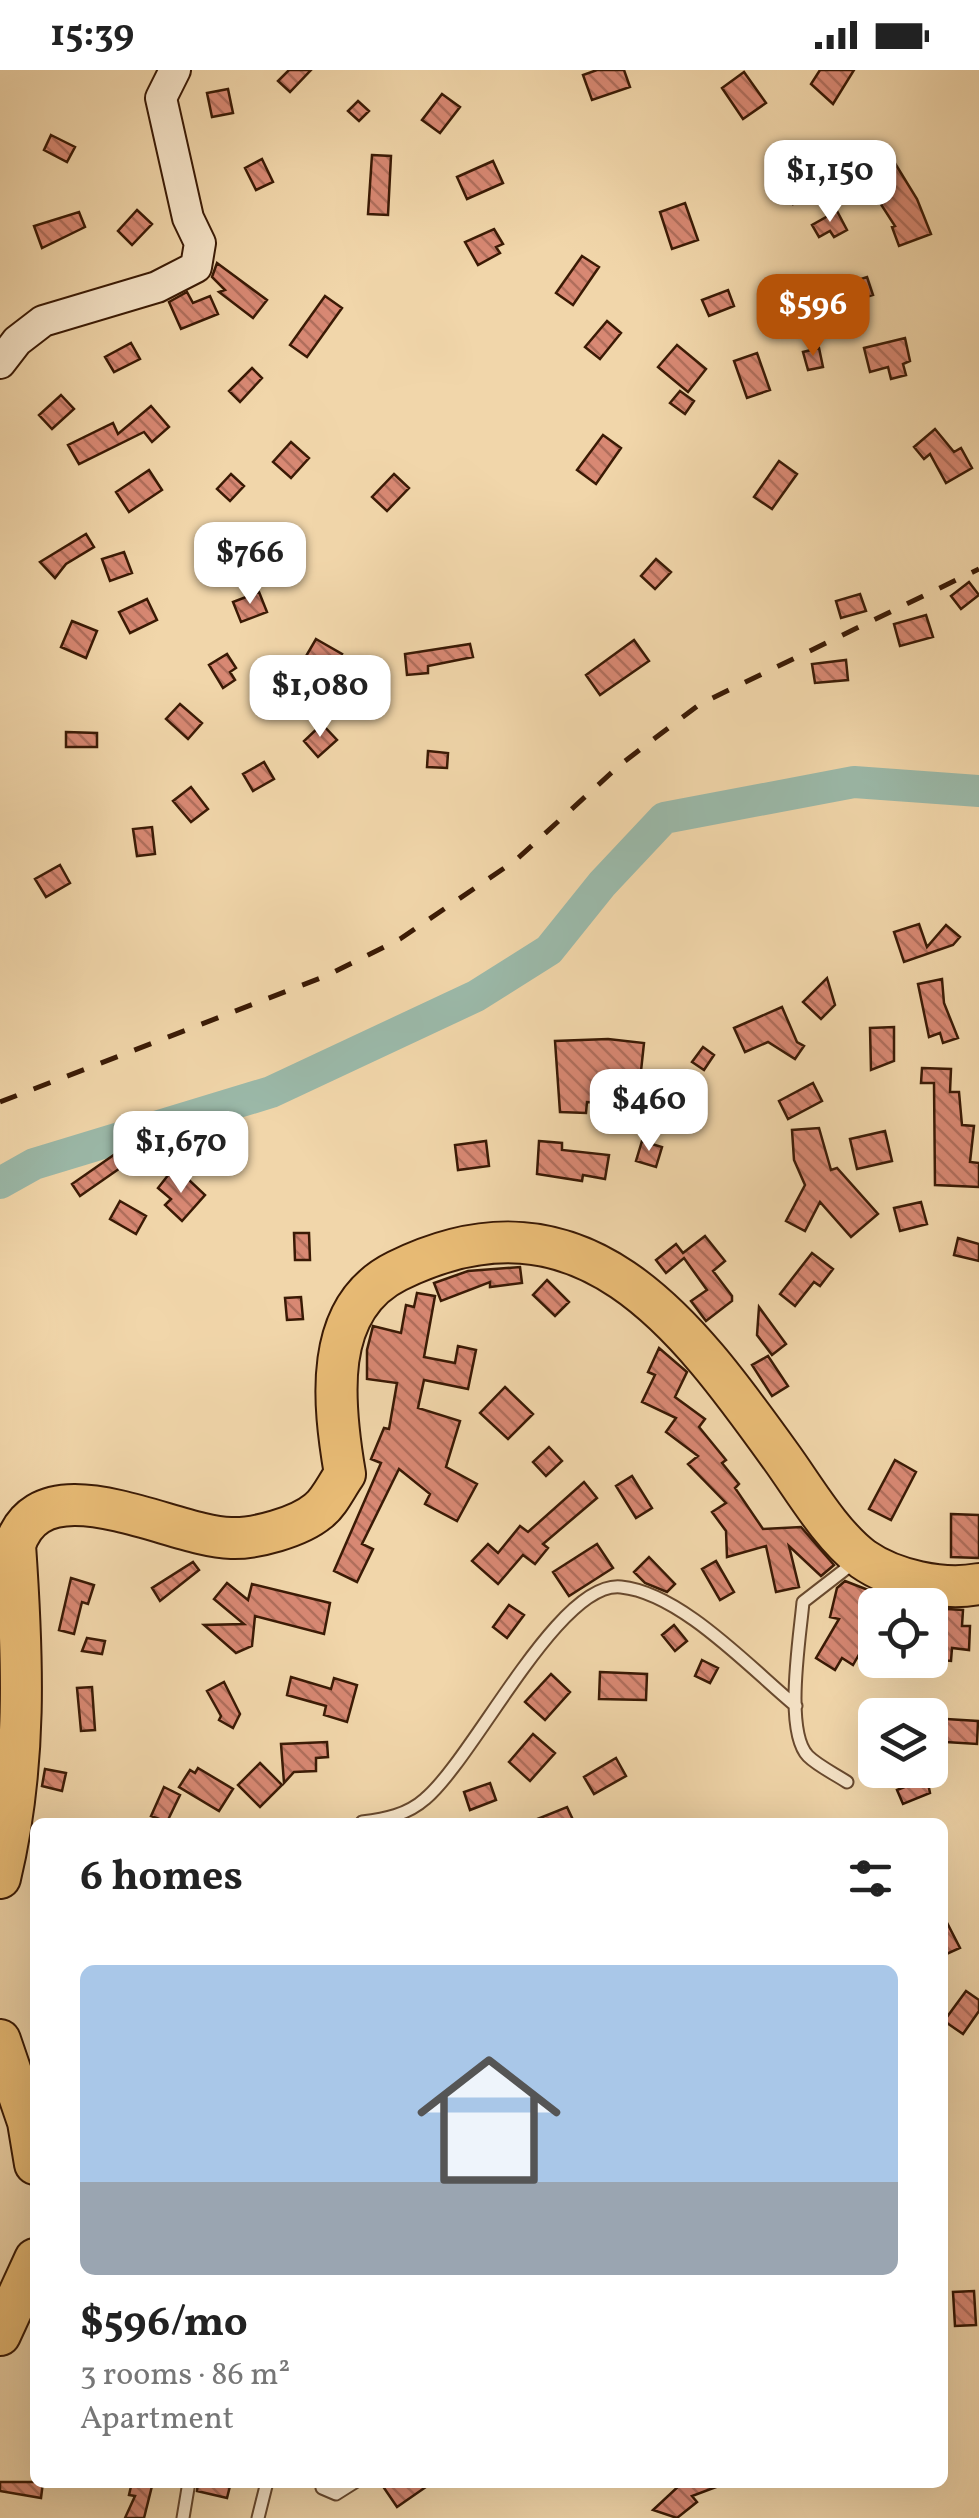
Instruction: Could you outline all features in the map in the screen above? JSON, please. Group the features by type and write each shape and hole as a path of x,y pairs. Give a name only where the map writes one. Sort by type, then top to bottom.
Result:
{"highway":[{"path":"0,1878 16,1797 22,1733 24,1684 15,1545 18,1535 37,1514 69,1503 99,1506 174,1529 232,1538 274,1530 318,1512 345,1474 338,1434 337,1354 358,1298 380,1280 427,1256 501,1243 538,1244 581,1254 646,1295 719,1370 815,1503 861,1558 892,1574 935,1584 979,1584"},
{"path":"0,2040 30,2134"},
{"path":"0,2335 30,2270"}],"street":[{"path":"0,363 17,341 43,320 157,286 196,267 200,244 188,218 161,98 174,70"}],"lane":[{"path":"847,1782 806,1755 797,1732 796,1706 803,1602 861,1558"},
{"path":"388,1818 425,1799 483,1732 553,1626 600,1588 623,1587 682,1610 796,1706"},
{"path":"183,2518 188,2488"},
{"path":"258,2518 266,2488"},
{"path":"322,2488 336,2494 346,2488"}],"building":[{"path":"289,70 311,70 290,92 278,81"},
{"path":"597,70 624,70 630,87 592,100 583,75"},
{"path":"820,70 854,70 833,104 811,84"},
{"path":"744,72 766,103 743,119 722,88"},
{"path":"228,89 233,113 212,117 207,93"},
{"path":"442,94 460,107 440,133 422,120"},
{"path":"358,101 369,111 359,121 348,111"},
{"path":"51,135 75,147 67,162 44,150"},
{"path":"797,142 804,157 794,162 811,195 793,204 768,156"},
{"path":"885,147 917,199 931,234 899,246 892,227 895,226 873,192 886,185 871,156"},
{"path":"372,155 391,156 388,215 368,214"},
{"path":"262,159 273,182 256,190 245,168"},
{"path":"493,161 503,183 467,199 457,177"},
{"path":"685,203 698,240 672,249 660,212"},
{"path":"137,210 152,224 132,245 118,231"},
{"path":"837,211 847,230 834,237 830,231 819,237 812,225"},
{"path":"79,212 85,227 42,248 34,226"},
{"path":"494,229 503,244 496,247 500,253 478,265 465,242"},
{"path":"582,256 599,267 573,305 556,293"},
{"path":"217,263 267,300 253,318 219,292 225,290 212,277"},
{"path":"867,277 873,295 834,307 829,289"},
{"path":"728,290 734,306 709,316 702,300"},
{"path":"187,292 193,303 210,296 218,314 181,329 169,302"},
{"path":"325,296 342,308 307,357 290,345"},
{"path":"607,321 621,333 600,359 585,347"},
{"path":"905,338 910,361 903,364 906,375 891,379 888,367 870,372 864,348"},
{"path":"131,343 140,359 114,372 105,357"},
{"path":"677,345 706,369 688,392 658,367"},
{"path":"819,348 823,367 808,370 803,352"},
{"path":"757,353 770,390 747,398 734,361"},
{"path":"252,368 262,378 240,402 229,391"},
{"path":"680,391 694,401 685,414 670,403"},
{"path":"61,395 74,409 52,429 39,415"},
{"path":"151,406 169,427 152,442 144,432 79,464 68,445 113,423 118,434"},
{"path":"935,429 954,452 961,448 972,468 946,483 930,454 924,459 914,447"},
{"path":"603,435 621,448 596,484 577,470"},
{"path":"291,442 309,458 291,478 273,462"},
{"path":"779,461 797,474 772,509 754,497"},
{"path":"149,470 162,490 129,512 116,492"},
{"path":"231,474 244,486 230,501 217,489"},
{"path":"394,474 409,488 387,511 372,497"},
{"path":"275,530 283,543 261,557 253,545"},
{"path":"86,534 94,547 66,564 55,578 40,562"},
{"path":"222,537 233,554 218,563 208,546"},
{"path":"124,552 132,573 110,581 102,559"},
{"path":"656,559 671,572 655,589 641,576"},
{"path":"969,582 979,595 961,609 951,596"},
{"path":"259,592 267,612 241,622 233,602"},
{"path":"860,594 866,611 841,618 836,601"},
{"path":"147,599 157,620 130,633 119,612"},
{"path":"926,615 933,637 900,646 894,624"},
{"path":"72,621 97,631 86,658 61,647"},
{"path":"316,639 342,654 327,678 302,663"},
{"path":"634,640 649,661 600,695 586,675"},
{"path":"470,644 473,657 428,666 428,673 407,675 405,654"},
{"path":"227,654 236,668 230,672 235,680 223,688 209,665"},
{"path":"846,660 848,680 815,683 812,664"},
{"path":"180,704 202,723 188,739 166,719"},
{"path":"322,724 337,740 318,757 304,741"},
{"path":"66,732 97,733 97,747 66,747"},
{"path":"428,751 448,753 447,768 427,767"},
{"path":"264,762 274,779 253,791 243,774"},
{"path":"191,787 208,809 191,822 173,801"},
{"path":"152,827 155,854 137,856 133,829"},
{"path":"60,865 70,883 46,897 35,879"},
{"path":"919,924 927,947 946,925 960,937 953,945 904,962 894,932"},
{"path":"827,978 835,1005 821,1019 803,1002"},
{"path":"942,979 944,1003 958,1038 943,1043 940,1033 929,1037 918,984"},
{"path":"782,1007 797,1042 804,1046 795,1059 768,1042 745,1052 734,1028"},
{"path":"894,1027 894,1061 871,1070 870,1028"},
{"path":"608,1039 644,1043 641,1071 677,1074 675,1099 636,1096 636,1105 587,1102 586,1113 560,1112 555,1041"},
{"path":"703,1047 714,1055 704,1070 692,1062"},
{"path":"922,1068 951,1069 950,1092 959,1092 962,1125 974,1126 970,1162 979,1163 979,1187 935,1185 934,1083 921,1083"},
{"path":"813,1083 822,1101 788,1119 779,1101"},
{"path":"819,1128 831,1170 837,1168 878,1214 851,1237 820,1202 805,1231 786,1221 805,1185 794,1160 792,1130"},
{"path":"885,1131 892,1161 857,1169 850,1139"},
{"path":"486,1141 489,1166 458,1170 455,1145"},
{"path":"539,1141 562,1143 562,1150 609,1155 605,1179 583,1175 582,1181 537,1174"},
{"path":"642,1141 662,1147 656,1167 636,1161"},
{"path":"118,1152 126,1164 80,1196 72,1184"},
{"path":"169,1174 182,1185 188,1179 205,1195 182,1221 165,1205 171,1199 158,1188"},
{"path":"120,1201 146,1216 136,1234 110,1219"},
{"path":"921,1202 927,1224 900,1231 894,1208"},
{"path":"294,1233 309,1233 310,1260 295,1260"},
{"path":"705,1236 725,1261 713,1271 732,1296 732,1301 706,1321 691,1301 707,1290 684,1258 666,1273 656,1260 676,1244 683,1253"},
{"path":"958,1238 979,1244 979,1261 954,1255"},
{"path":"812,1253 833,1269 820,1286 814,1282 795,1306 780,1294"},
{"path":"520,1267 522,1283 490,1287 490,1282 441,1301 434,1283 468,1271"},
{"path":"547,1280 569,1302 555,1316 533,1295"},
{"path":"417,1293 435,1296 424,1357 455,1363 458,1346 476,1350 468,1389 424,1380 418,1408 460,1421 446,1467 477,1484 457,1521 425,1504 430,1494 399,1469 362,1544 373,1549 357,1582 334,1571 381,1463 371,1459 384,1428 389,1429 397,1383 367,1379 367,1350 373,1326 401,1333 406,1305 414,1307"},
{"path":"301,1297 303,1319 287,1320 285,1298"},
{"path":"759,1307 786,1344 772,1355 757,1335"},
{"path":"659,1348 687,1372 675,1397 705,1419 699,1427 726,1460 722,1463 739,1484 735,1488 763,1529 801,1527 834,1565 821,1576 789,1546 799,1587 776,1592 766,1546 727,1557 726,1531 712,1512 726,1503 688,1464 698,1456 666,1432 676,1418 642,1402 655,1375 648,1372"},
{"path":"768,1356 788,1386 772,1396 752,1365"},
{"path":"505,1387 533,1414 508,1439 480,1413"},
{"path":"549,1447 562,1461 546,1476 533,1462"},
{"path":"895,1460 916,1472 891,1520 869,1509"},
{"path":"632,1476 652,1508 636,1518 616,1486"},
{"path":"584,1482 597,1498 543,1544 548,1548 535,1564 523,1555 498,1584 472,1561 488,1544 498,1553 520,1526 528,1532"},
{"path":"951,1514 979,1515 979,1558 951,1557"},
{"path":"597,1544 613,1568 569,1596 553,1572"},
{"path":"649,1557 675,1584 667,1592 645,1583 634,1572"},
{"path":"716,1561 734,1592 720,1600 702,1569"},
{"path":"193,1562 199,1570 160,1601 152,1588"},
{"path":"71,1578 94,1585 88,1604 82,1602 74,1634 59,1630"},
{"path":"845,1581 863,1588 858,1588 858,1656 853,1665 842,1658 835,1670 816,1658 839,1619 830,1617 837,1588"},
{"path":"227,1583 248,1600 252,1584 330,1603 324,1634 255,1616 252,1646 236,1653 204,1625 244,1624 214,1599"},
{"path":"509,1605 524,1615 507,1638 493,1627"},
{"path":"948,1609 963,1610 962,1626 970,1626 969,1650 952,1648 951,1661"},
{"path":"674,1625 687,1641 675,1651 662,1635"},
{"path":"87,1638 105,1641 102,1654 82,1651"},
{"path":"702,1660 718,1668 710,1683 695,1676"},
{"path":"600,1672 647,1674 646,1700 599,1699"},
{"path":"551,1674 570,1692 545,1720 525,1702"},
{"path":"291,1677 331,1689 334,1678 357,1685 347,1722 324,1715 326,1706 287,1695"},
{"path":"224,1682 240,1714 233,1728 219,1720 221,1716 207,1691"},
{"path":"92,1687 95,1730 81,1731 77,1688"},
{"path":"948,1719 978,1721 977,1744 948,1742"},
{"path":"533,1734 555,1753 530,1781 509,1762"},
{"path":"327,1742 328,1757 316,1758 316,1771 294,1772 284,1783 281,1744"},
{"path":"616,1758 626,1776 594,1794 584,1777"},
{"path":"260,1763 282,1785 260,1807 238,1785"},
{"path":"198,1768 233,1789 219,1811 179,1787 190,1770 195,1773"},
{"path":"45,1769 66,1773 62,1791 42,1786"},
{"path":"490,1783 496,1800 470,1810 464,1792"},
{"path":"164,1787 180,1795 169,1818 151,1816"},
{"path":"929,1788 930,1793 903,1804 897,1790"},
{"path":"567,1807 572,1818 540,1818"},
{"path":"948,1925 960,1948 948,1953"},
{"path":"966,1991 979,2000 979,2011 963,2034 948,2024 948,2016"},
{"path":"974,2291 976,2325 955,2326 953,2292"},
{"path":"0,2482 30,2482 30,2488 42,2488 41,2498 0,2491"},
{"path":"131,2488 152,2488 144,2518 125,2518 135,2496 129,2495"},
{"path":"197,2488 230,2488 227,2498"},
{"path":"384,2488 424,2488 397,2507"},
{"path":"677,2488 713,2488 692,2496 697,2502 677,2518 653,2510"}],"waterway":[{"path":"0,1183 34,1164 271,1092 476,996 549,950 602,884 664,818 854,782 979,791"}],"railway":[{"path":"0,1102 326,976 400,939 516,860 621,764 700,704 979,569"}]}
